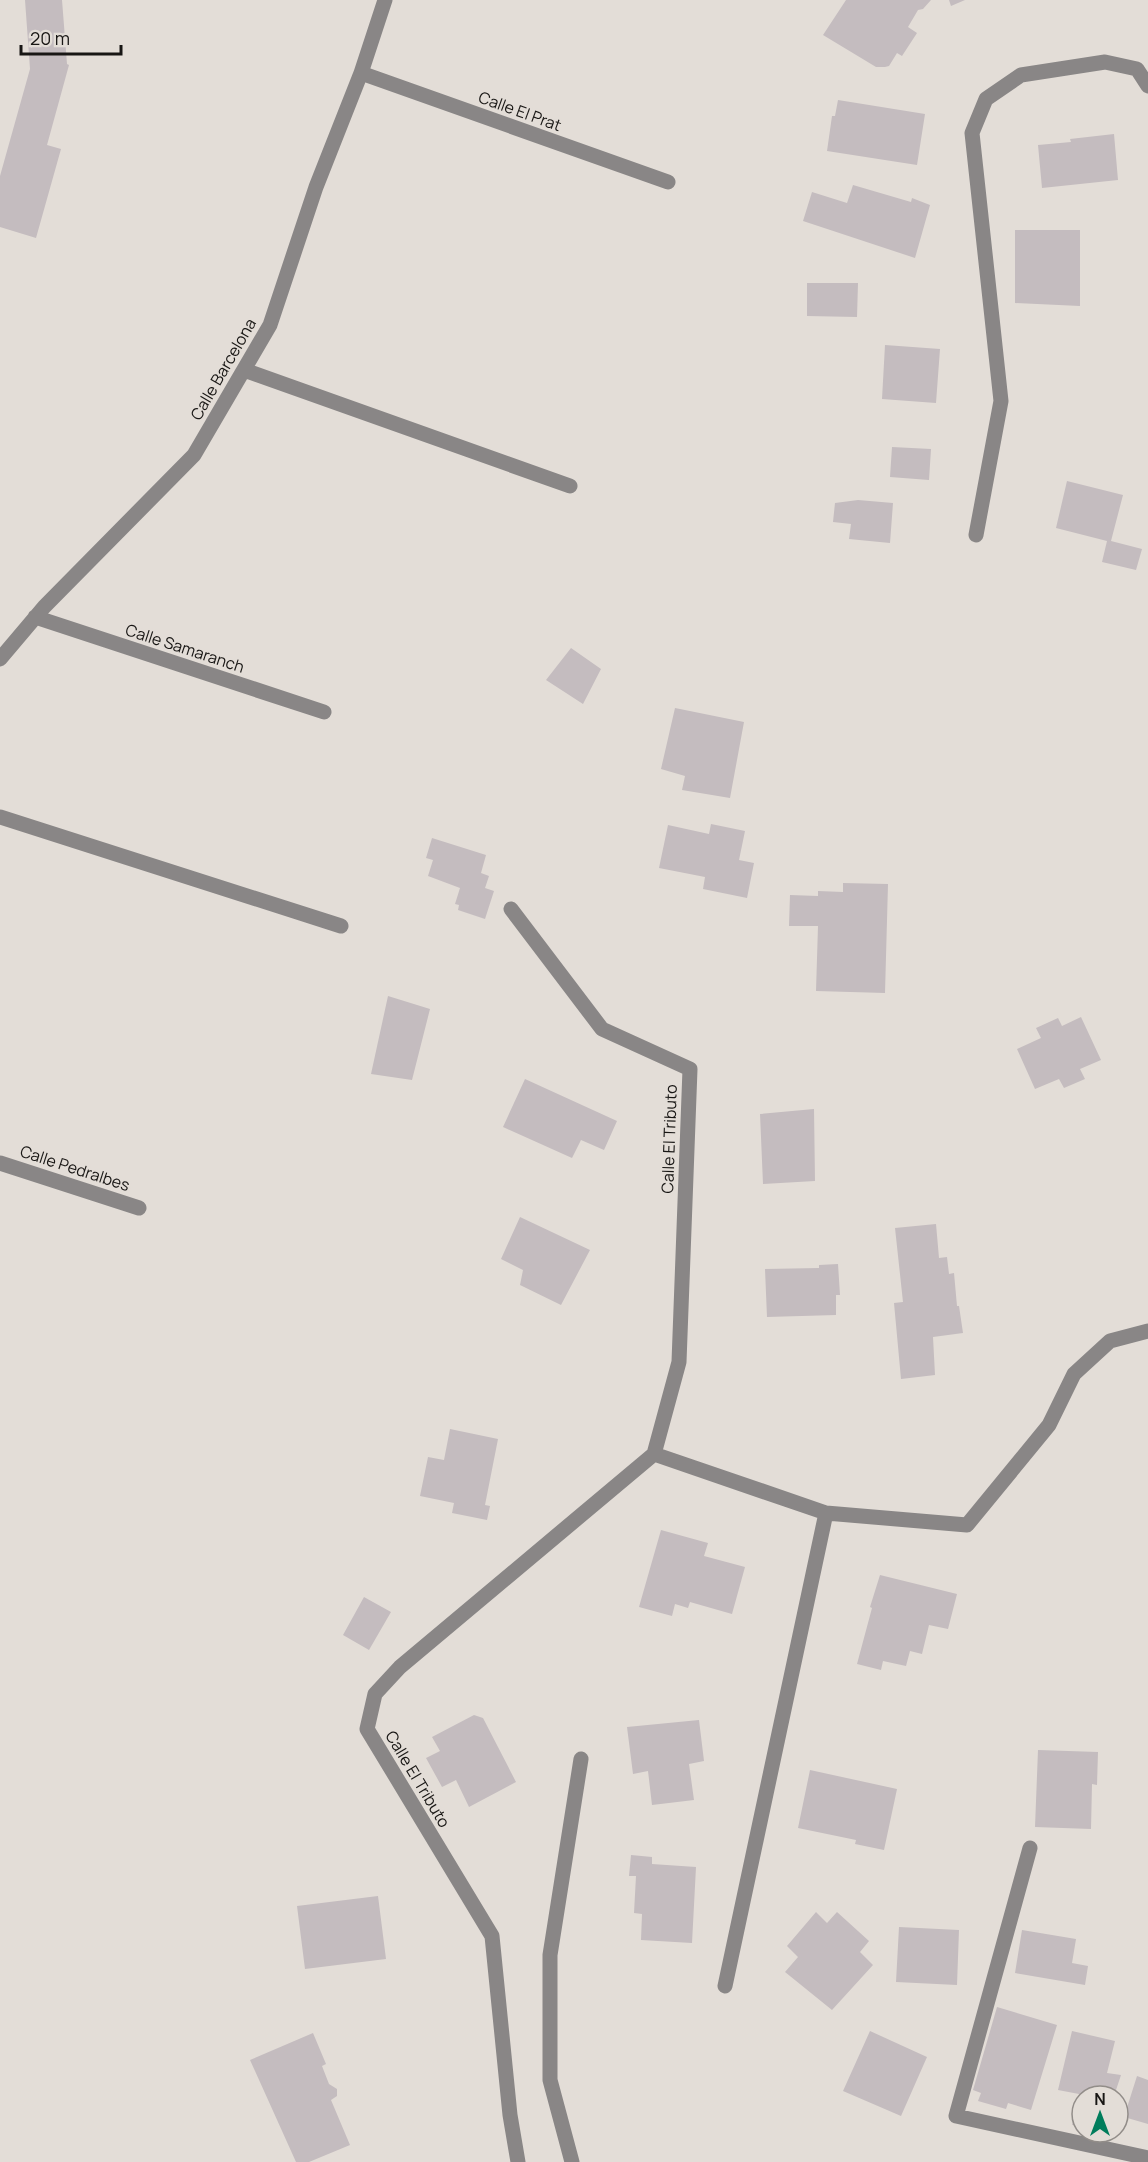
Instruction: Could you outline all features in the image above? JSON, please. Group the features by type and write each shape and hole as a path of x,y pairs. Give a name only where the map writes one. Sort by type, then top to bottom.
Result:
{"street":[{"name":"Calle Barcelona","path":"0,659 35,617 194,455 244,370 270,325 316,187 361,73 385,0"},
{"path":"976,535 1001,401 972,133 986,99 1021,75 1105,62 1137,69 1148,86"},
{"name":"Calle El Prat","path":"361,73 668,182"},
{"path":"244,370 570,486"},
{"name":"Calle Samaranch","path":"35,617 324,712"},
{"path":"0,817 340,926"},
{"name":"Calle El Tributo","path":"511,909 602,1029 690,1069 679,1362 654,1454 400,1667 375,1694 367,1729 492,1936 510,2115 518,2162"},
{"name":"Calle Pedralbes","path":"0,1163 139,1208"},
{"path":"654,1454 826,1513 967,1525 1049,1425 1074,1374 1110,1341 1148,1331"},
{"path":"726,1986 826,1513"},
{"path":"572,2162 550,2080 550,1955 581,1759"},
{"path":"1030,1848 956,2116 1148,2158"}],"building":[{"path":"25,0 62,0 67,64 69,65 47,145 61,149 36,238 0,227 0,176 30,69"},
{"path":"846,0 931,0 923,9 918,10 908,27 917,33 902,56 897,53 889,66 876,67 823,35"},
{"path":"949,0 965,0 951,6"},
{"path":"838,100 925,114 917,165 827,151 832,116 835,116"},
{"path":"1114,134 1118,180 1042,188 1038,145"},
{"path":"853,185 911,202 912,198 930,205 915,258 803,221 812,192 847,203"},
{"path":"1015,230 1080,230 1080,306 1015,303"},
{"path":"807,283 858,283 857,317 807,316"},
{"path":"885,345 940,349 936,403 882,399"},
{"path":"892,447 931,449 929,480 890,477"},
{"path":"1067,481 1123,495 1111,541 1142,549 1136,570 1102,562 1107,541 1056,528"},
{"path":"858,500 893,503 890,543 849,539 851,524 833,522 835,503"},
{"path":"571,648 601,669 583,704 546,680"},
{"path":"675,708 744,722 730,798 682,790 685,776 661,769"},
{"path":"711,824 745,831 739,860 754,863 747,898 703,889 705,877 659,868 668,825 709,834"},
{"path":"432,838 486,855 481,873 489,876 485,888 494,891 485,919 458,910 459,905 455,904 460,888 428,876 433,860 426,858"},
{"path":"843,883 888,884 885,993 816,991 818,926 789,926 790,895 818,896 818,891 843,892"},
{"path":"388,996 430,1009 412,1080 371,1074"},
{"path":"1081,1017 1101,1060 1080,1069 1085,1079 1064,1088 1059,1079 1035,1089 1017,1049 1041,1038 1036,1028 1058,1018 1062,1026"},
{"path":"525,1079 617,1121 604,1150 581,1140 572,1158 503,1127"},
{"path":"814,1109 815,1181 763,1184 760,1114"},
{"path":"520,1217 590,1250 561,1305 520,1285 523,1270 501,1259"},
{"path":"936,1224 939,1258 947,1257 949,1274 954,1273 957,1306 959,1306 963,1333 933,1337 935,1375 901,1379 894,1303 903,1302 895,1228"},
{"path":"838,1264 840,1295 836,1295 836,1315 767,1317 765,1269 819,1268 819,1265"},
{"path":"450,1429 498,1439 485,1505 490,1506 487,1520 452,1513 454,1503 420,1496 428,1457 444,1460"},
{"path":"661,1530 708,1543 704,1556 745,1567 732,1614 690,1602 688,1608 675,1604 672,1616 639,1607"},
{"path":"880,1575 957,1594 948,1629 929,1625 922,1654 910,1651 906,1666 883,1661 881,1670 857,1664"},
{"path":"364,1597 391,1612 369,1650 343,1635"},
{"path":"474,1715 483,1718 516,1782 469,1807 456,1780 442,1787 426,1758 440,1751 432,1737"},
{"path":"699,1720 704,1761 689,1764 694,1800 652,1805 648,1771 633,1774 627,1727"},
{"path":"1038,1750 1098,1752 1097,1785 1092,1784 1091,1829 1035,1827"},
{"path":"810,1770 897,1789 884,1850 855,1844 856,1840 798,1828"},
{"path":"631,1855 652,1857 652,1864 696,1867 692,1943 641,1940 642,1914 634,1913 636,1876 629,1876"},
{"path":"378,1896 386,1959 305,1969 297,1906"},
{"path":"816,1912 827,1923 837,1912 869,1941 860,1952 873,1965 832,2010 785,1972 798,1957 787,1946"},
{"path":"899,1927 959,1930 957,1985 896,1982"},
{"path":"1022,1930 1076,1939 1072,1963 1088,1966 1085,1985 1015,1973"},
{"path":"997,2007 1057,2025 1031,2110 1008,2103 1006,2109 978,2101 981,2093 973,2090"},
{"path":"870,2031 927,2057 901,2116 843,2091"},
{"path":"1072,2031 1115,2041 1107,2073 1121,2075 1118,2084 1070,2084 1070,2092 1058,2090"},
{"path":"313,2033 326,2064 322,2066 329,2084 337,2089 337,2096 331,2100 350,2145 309,2162 296,2162 250,2060"},
{"path":"1137,2076 1148,2080 1148,2124 1130,2119 1130,2098"}]}
